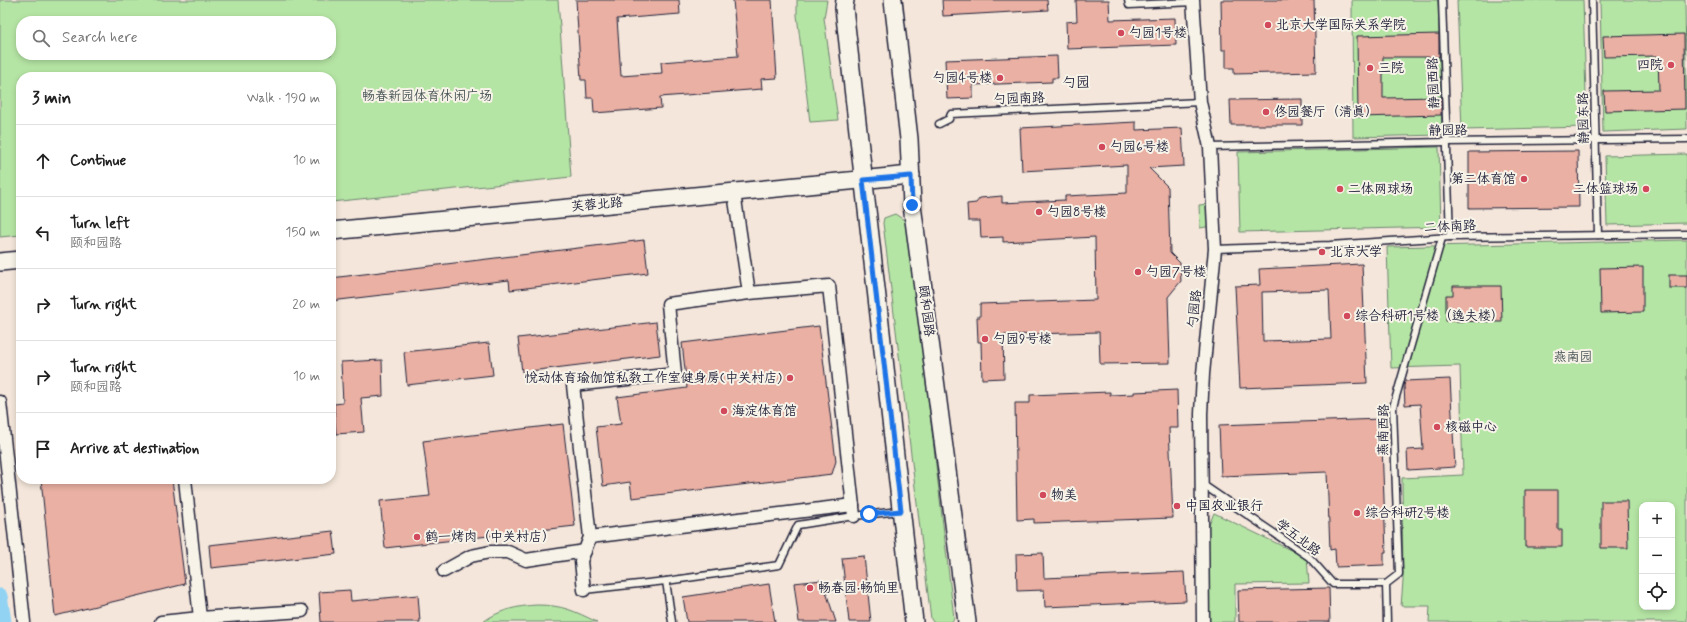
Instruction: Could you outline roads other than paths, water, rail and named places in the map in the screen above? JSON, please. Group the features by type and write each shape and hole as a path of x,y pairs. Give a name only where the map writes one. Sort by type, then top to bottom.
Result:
{"street":[{"path":"845,0 844,8 863,180 914,622"},
{"name":"颐和园路","path":"894,0 909,139 912,205 967,622"},
{"name":"勺园路","path":"1193,1 1200,102 1210,147 1215,249 1203,374 1201,414 1203,622"},
{"name":"芙蓉北路","path":"336,231 911,176"},
{"path":"734,193 749,294"},
{"path":"0,262 16,260"},
{"path":"584,590 581,561 590,537 573,385 675,374 668,304 829,286 853,510 590,537"},
{"path":"0,402 24,622"},
{"path":"186,484 200,618"},
{"path":"444,571 471,556 490,552 508,552 526,560 585,551"},
{"path":"161,622 302,611"}],"lane":[{"path":"1128,0 1129,5 1193,1"},
{"name":"静园西路","path":"1442,0 1450,237"},
{"name":"静园东路","path":"1592,0 1598,235"},
{"name":"勺园南路","path":"939,124 949,119 951,114 1200,102"},
{"name":"静园路","path":"1210,147 1687,139"},
{"name":"二体南路","path":"1215,249 1450,237 1687,234"},
{"name":"燕南西路","path":"1386,584 1399,574 1393,407 1442,238"},
{"name":"学五北路","path":"1202,484 1309,557 1333,584 1386,584"},
{"path":"584,590 666,581 779,565 798,525 853,510 901,511"},
{"path":"666,581 672,622"},
{"path":"1386,584 1387,622"}],"waterway":[{"path":"0,596 4,622"}],"place":[{"name":"北京大学国际关系学院","path":"1268,25"},
{"name":"勺园1号楼","path":"1121,33"},
{"name":"四院","path":"1671,65"},
{"name":"三院","path":"1370,68"},
{"name":"勺园4号楼","path":"1000,78"},
{"name":"佟园餐厅（清真）","path":"1266,112"},
{"name":"勺园6号楼","path":"1102,147"},
{"name":"第二体育馆","path":"1524,179"},
{"name":"二体网球场","path":"1340,189"},
{"name":"二体篮球场","path":"1646,189"},
{"name":"勺园8号楼","path":"1039,212"},
{"name":"北京大学","path":"1322,252"},
{"name":"勺园7号楼","path":"1138,272"},
{"name":"综合科研1号楼（逸夫楼）","path":"1347,316"},
{"name":"勺园9号楼","path":"985,339"},
{"name":"悦动体育瑜伽馆私教工作室健身房(中关村店)","path":"790,378"},
{"name":"海淀体育馆","path":"724,411"},
{"name":"核磁中心","path":"1437,427"},
{"name":"物美","path":"1043,495"},
{"name":"中国农业银行","path":"1177,506"},
{"name":"综合科研2号楼","path":"1357,513"},
{"name":"鹤一烤肉（中关村店）","path":"417,537"},
{"name":"畅春园·畅饷里","path":"810,588"}],"district":[{"name":"勺园","path":"1076,83"}],"park label":[{"name":"畅春新园体育休闲广场","path":"427,96"},
{"name":"燕南园","path":"1573,357"}]}
